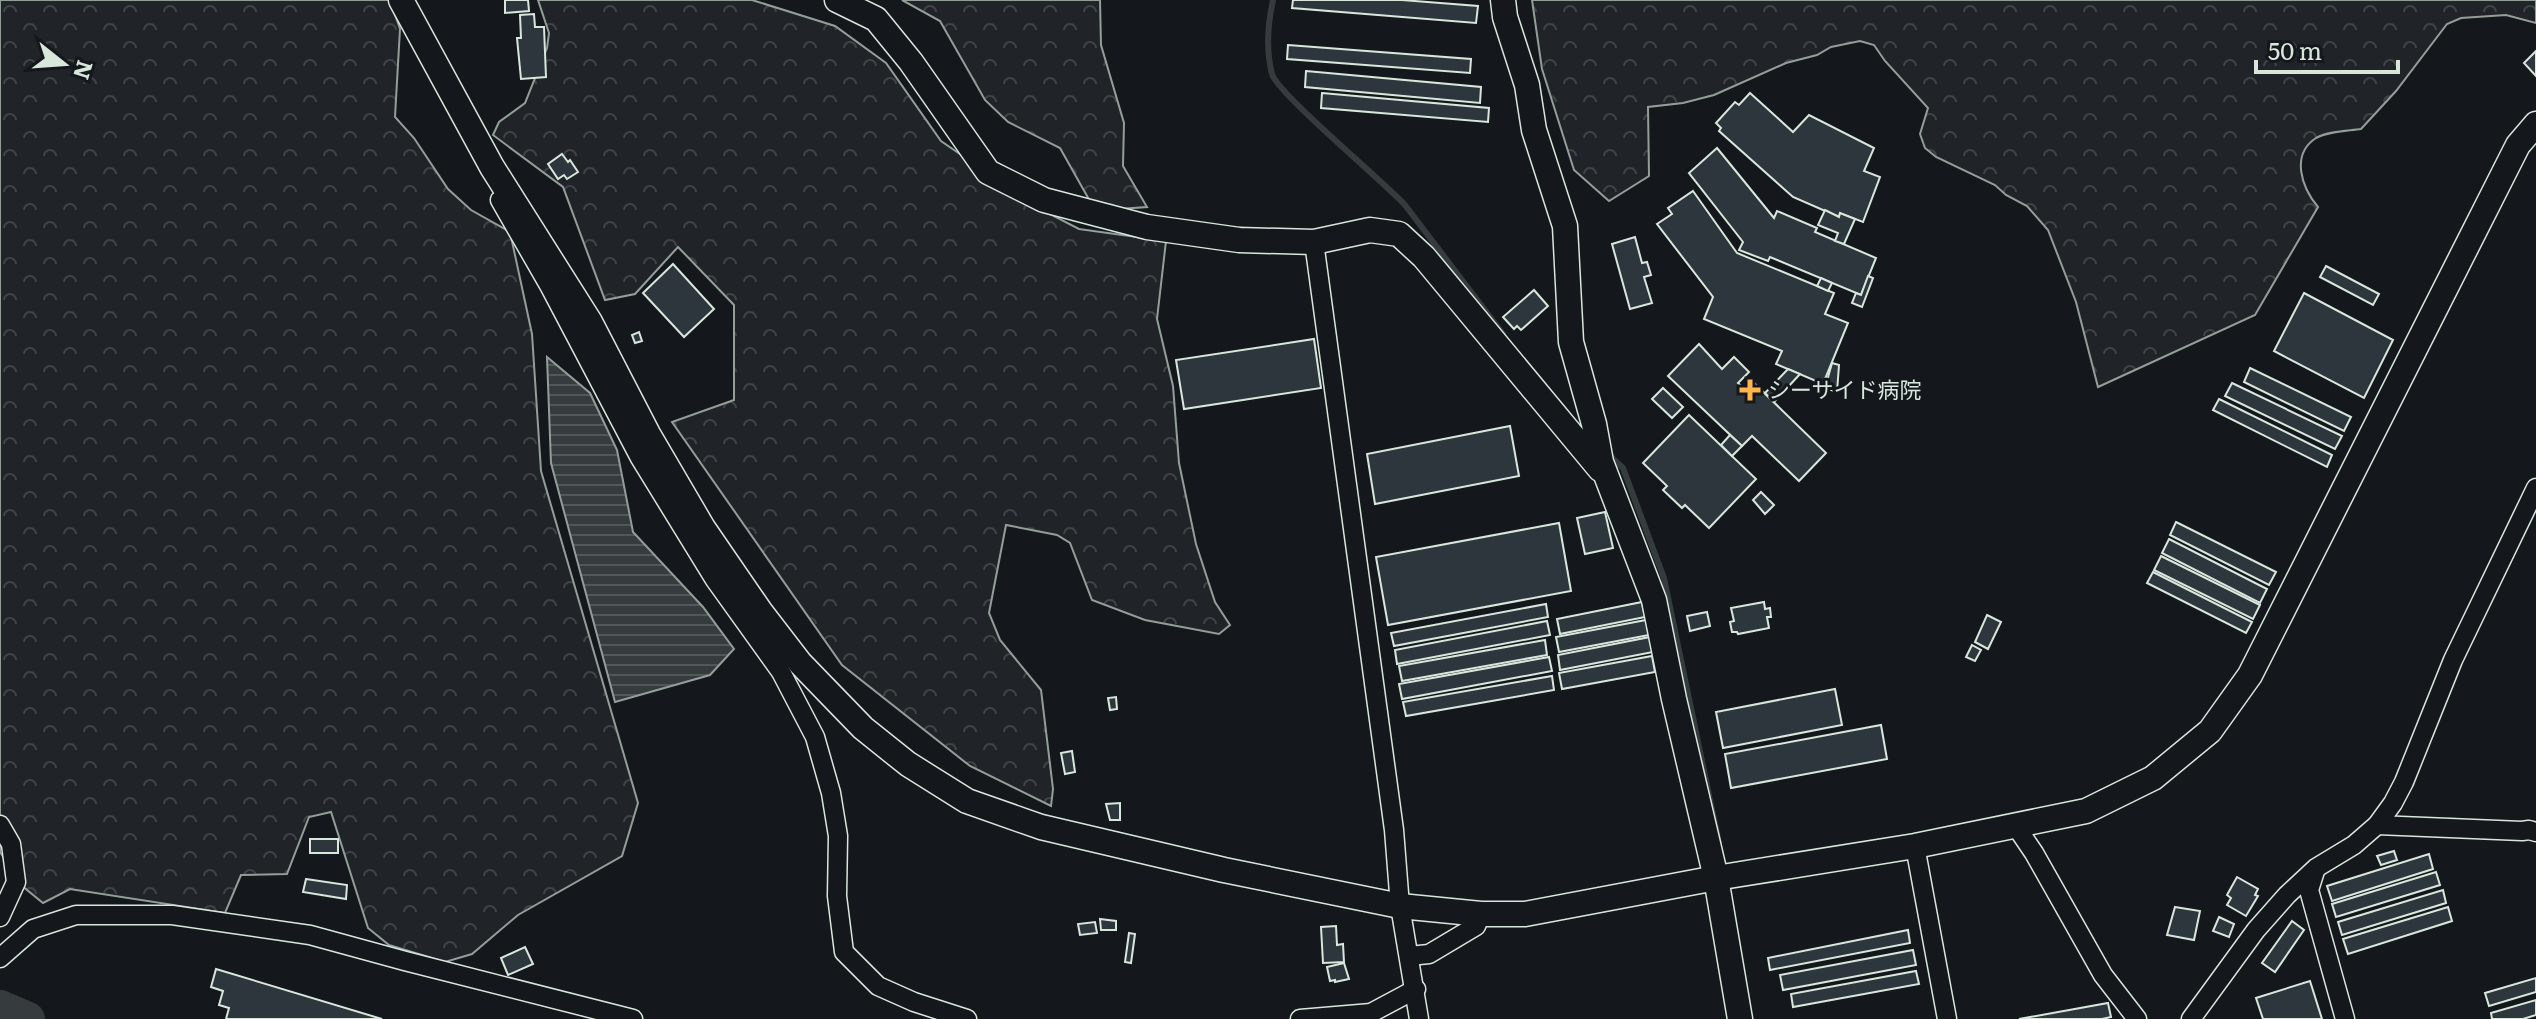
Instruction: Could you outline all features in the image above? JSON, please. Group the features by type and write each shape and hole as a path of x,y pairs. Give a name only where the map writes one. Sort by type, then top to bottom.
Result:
{"street":[{"path":"401,0 492,167 590,322 648,434 703,528 800,663 863,728 908,764 967,801 1041,827 1224,870 1400,906 1481,914 1525,914 1716,878 1915,846 2086,811 2153,778 2210,731 2250,675 2518,145 2536,124"},
{"path":"837,0 876,19 911,62 988,172 1044,200 1147,227 1239,240 1314,242 1370,230 1399,234 1424,257 1604,469"},
{"path":"1503,0 1505,17 1527,85 1534,130 1565,226 1571,342 1604,469 1654,600 1716,878 1740,1019"},
{"path":"492,167 495,193 550,287 640,458 715,580 781,672 815,737 831,793 838,836 837,896 844,952 878,986 914,1002 967,1019"},
{"path":"1314,242 1394,830 1400,906 1419,1019"},
{"path":"2191,1019 2256,930 2287,895 2316,868 2354,845 2377,825 2393,803 2453,660 2536,488"},
{"path":"0,825 11,844 16,882 0,917"},
{"path":"2015,825 2103,975 2137,1019"},
{"path":"2377,825 2536,832"},
{"path":"1915,846 1947,1019"},
{"path":"2316,868 2309,890 2345,1019"},
{"path":"1409,956 1429,954 1476,926 1481,914"},
{"path":"1,956 33,929 76,915 172,915 310,935 633,1019"},
{"path":"1300,1019 1371,1013 1416,989"}],"green space":[{"path":"0,0 390,0 400,29 395,117 414,138 448,189 471,210 510,232 532,334 541,471 638,803 622,856 518,915 472,954 445,962 389,945 368,928 331,812 309,817 287,874 241,875 225,913 70,889 43,903 21,885 0,852"},
{"path":"538,0 752,0 835,26 886,63 941,141 1040,209 1079,229 1166,241 1157,319 1173,386 1179,463 1196,544 1215,602 1230,625 1219,634 1145,620 1092,600 1070,543 1057,535 1006,525 989,613 1000,640 1041,690 1053,789 1051,806 970,766 842,665 672,422 734,400 734,305 678,247 635,294 605,300 563,187 493,135 499,122 525,103 547,48 549,33"},
{"path":"902,0 1100,0 1101,45 1124,123 1123,166 1147,207 1104,210 1091,203 1060,148 1008,122 985,100 940,21"},
{"path":"1532,0 2536,0 2536,23 2506,15 2461,18 2447,24 2396,91 2361,129 2327,134 2308,145 2303,153 2301,172 2307,191 2318,207 2255,315 2098,387 2076,302 2048,230 2027,206 1995,185 1936,157 1925,148 1920,134 1928,108 1874,45 1860,41 1831,47 1714,95 1648,107 1649,176 1609,201 1574,170 1542,69"}],"shaded area":[{"path":"547,357 590,393 617,450 633,532 703,607 734,649 710,675 615,702 551,463"}],"building":[{"path":"505,0 528,0 529,11 505,13"},
{"path":"1293,0 1402,0 1478,6 1476,23 1292,8"},
{"path":"534,14 535,27 544,27 546,77 521,79 517,38 521,38 520,15"},
{"path":"1288,45 1471,59 1470,73 1287,59"},
{"path":"2536,51 2536,76 2524,63"},
{"path":"1306,71 1481,87 1480,103 1305,87"},
{"path":"1322,93 1489,108 1488,122 1321,108"},
{"path":"1750,93 1793,132 1809,115 1874,148 1864,171 1880,177 1863,222 1840,213 1839,217 1793,197 1719,131 1721,128 1716,123 1735,102 1739,105"},
{"path":"1717,148 1774,218 1777,211 1817,228 1815,232 1876,258 1861,295 1770,257 1768,261 1739,250 1743,242 1689,173"},
{"path":"562,154 578,172 567,179 564,175 558,179 548,164"},
{"path":"1693,191 1737,253 1834,293 1825,314 1848,323 1823,384 1776,364 1782,351 1704,319 1713,297 1657,224 1672,214 1668,208"},
{"path":"1825,210 1839,217 1840,213 1855,219 1844,244 1835,241 1838,233 1818,225"},
{"path":"1635,237 1642,263 1647,262 1651,275 1644,277 1652,303 1630,309 1612,244"},
{"path":"673,264 714,309 684,337 643,293"},
{"path":"2326,266 2379,294 2373,305 2320,277"},
{"path":"1868,276 1873,278 1862,307 1852,303 1856,293 1861,295"},
{"path":"1821,278 1832,283 1828,291 1817,286"},
{"path":"1534,290 1548,306 1521,330 1517,326 1514,329 1503,317"},
{"path":"2304,293 2393,340 2364,398 2274,351"},
{"path":"639,332 642,341 635,343 632,335"},
{"path":"1314,339 1321,388 1184,409 1176,360"},
{"path":"1699,344 1722,369 1734,357 1749,372 1738,383 1744,389 1752,381 1826,453 1799,481 1752,436 1742,446 1668,376"},
{"path":"1832,363 1839,365 1837,392 1825,388"},
{"path":"2250,368 2351,417 2344,431 2244,382"},
{"path":"1788,369 1800,374 1774,402 1765,393"},
{"path":"2232,383 2342,436 2335,449 2225,396"},
{"path":"1663,388 1683,407 1672,418 1652,399"},
{"path":"2219,399 2332,455 2327,467 2213,410"},
{"path":"1689,415 1756,479 1709,528 1685,505 1682,508 1663,490 1667,486 1643,463"},
{"path":"1510,426 1519,476 1375,504 1367,454"},
{"path":"1730,435 1742,446 1732,456 1721,445"},
{"path":"1761,492 1774,505 1765,514 1753,500"},
{"path":"1605,512 1613,548 1585,554 1577,518"},
{"path":"2176,522 2276,572 2269,585 2170,535"},
{"path":"1559,523 1571,591 1388,625 1376,557"},
{"path":"2169,539 2267,589 2260,603 2162,553"},
{"path":"2161,556 2260,605 2253,619 2154,570"},
{"path":"2153,572 2252,622 2246,633 2147,583"},
{"path":"1642,602 1645,617 1560,634 1557,619"},
{"path":"1764,602 1765,609 1770,608 1771,617 1767,617 1769,628 1738,634 1732,632 1730,622 1734,621 1731,608"},
{"path":"1546,604 1548,617 1394,646 1391,633"},
{"path":"1707,612 1710,626 1690,631 1687,616"},
{"path":"1987,615 2001,622 1988,649 1975,642"},
{"path":"1646,620 1649,635 1559,652 1556,637"},
{"path":"1547,621 1550,635 1397,664 1395,650"},
{"path":"1650,637 1653,652 1560,670 1558,655"},
{"path":"1545,640 1547,655 1402,681 1399,666"},
{"path":"1972,645 1981,650 1975,661 1966,657"},
{"path":"1652,656 1655,672 1562,689 1559,673"},
{"path":"1549,657 1552,671 1402,699 1399,684"},
{"path":"1552,676 1554,690 1406,716 1403,702"},
{"path":"1835,689 1842,725 1723,748 1716,712"},
{"path":"1116,697 1117,709 1110,710 1108,698"},
{"path":"1881,725 1887,759 1731,788 1725,754"},
{"path":"1072,751 1075,772 1065,774 1061,753"},
{"path":"1120,803 1120,820 1110,820 1106,804"},
{"path":"310,839 338,839 338,853 310,853"},
{"path":"2394,851 2397,860 2381,865 2377,856"},
{"path":"2429,854 2433,869 2332,901 2327,886"},
{"path":"2436,872 2440,885 2336,917 2332,904"},
{"path":"2237,877 2258,889 2255,895 2258,896 2246,916 2227,905 2231,898 2227,895"},
{"path":"306,879 347,885 346,899 303,892"},
{"path":"2443,890 2446,903 2342,935 2338,922"},
{"path":"2175,907 2200,911 2194,940 2167,935"},
{"path":"2448,907 2452,921 2348,954 2343,939"},
{"path":"2219,917 2234,924 2229,937 2213,931"},
{"path":"1100,919 1116,921 1116,930 1101,930"},
{"path":"2292,921 2304,930 2275,972 2262,963"},
{"path":"1095,922 1097,933 1080,935 1078,924"},
{"path":"1336,926 1337,945 1343,944 1344,962 1323,963 1321,927"},
{"path":"1908,930 1910,943 1770,970 1768,958"},
{"path":"1129,933 1135,934 1131,963 1125,962"},
{"path":"525,947 533,964 508,975 501,958"},
{"path":"1913,950 1916,965 1783,990 1780,975"},
{"path":"1344,963 1349,979 1330,981 1327,967"},
{"path":"216,969 382,1019 226,1019 229,1008 219,1005 223,991 211,987"},
{"path":"1916,971 1919,984 1793,1007 1791,994"},
{"path":"2536,978 2536,992 2489,1006 2485,993"},
{"path":"2310,981 2322,1019 2263,1019 2256,998"},
{"path":"2536,1000 2536,1015 2523,1019 2492,1019 2491,1013"},
{"path":"2108,1003 2111,1017 2102,1019 2019,1019"}],"waterway":[{"path":"1273,0 1269,56 1272,74 1278,84 1405,205 1503,334"},
{"path":"1608,454 1623,468 1664,578 1719,843"},
{"path":"0,1007 28,1019"}],"place":[{"name":"シーサイド病院","path":"1750,390"}]}
